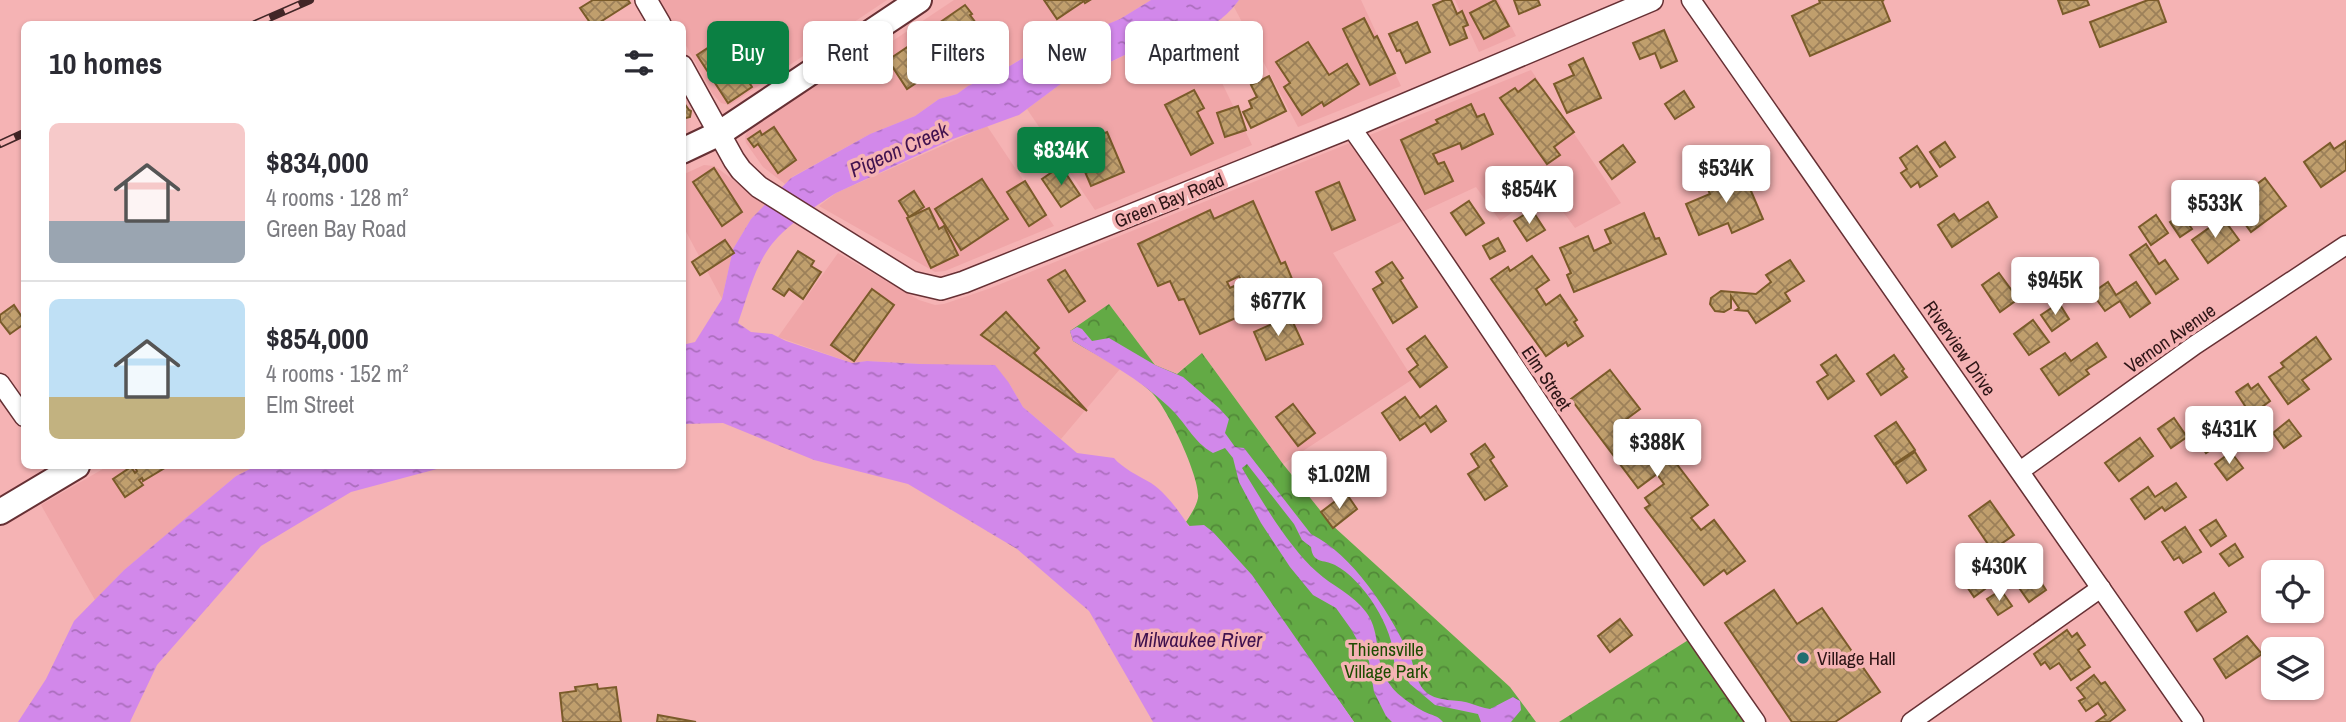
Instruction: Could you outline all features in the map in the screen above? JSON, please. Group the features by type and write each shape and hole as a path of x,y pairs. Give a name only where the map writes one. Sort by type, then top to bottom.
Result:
{"main road":[{"path":"686,149 720,133 919,0"},
{"path":"0,512 65,469"}],"street":[{"path":"646,0 658,21"},
{"name":"Green Bay Road","path":"686,73 741,170 772,195 911,282 941,289 1352,127 1652,0"},
{"name":"Riverview Drive","path":"1691,0 2194,722"},
{"name":"Elm Street","path":"1352,127 1692,632 1756,722"},
{"name":"Vernon Avenue","path":"2020,471 2195,345 2344,251"},
{"path":"0,383 21,413"},
{"path":"1911,722 2101,588"}],"shaded area":[{"path":"660,0 887,0 856,21 803,21 803,56 789,66 789,21 707,21 707,84 686,45 686,21 671,21"},
{"path":"954,0 1151,0 1111,23 1023,21 1023,58 1009,66 1009,21 922,21"},
{"path":"1239,0 1361,0 1401,86 1298,127 1263,61 1263,21 1241,21 1234,7"},
{"path":"1455,0 1498,0 1516,36 1479,52"},
{"path":"907,31 907,84 972,84 957,94 939,99 915,116 870,134 792,177 785,184 763,167 746,143 745,137 749,128 815,84 893,84 893,41"},
{"path":"1125,55 1125,84 1223,84 1252,145 1095,210 1027,109 1061,84 1111,84 1111,62"},
{"path":"1531,70 1621,203 1575,228 1546,189 1500,221 1476,187 1333,253 1413,379 1283,464 1202,353 1176,374 1155,365 1109,304 1070,332 1074,341 1120,369 1061,439 1023,407 1009,383 920,364 867,361 852,363 778,337 838,253 919,300 935,305 944,304 988,289"},
{"path":"707,84 761,84 730,105 721,103"},
{"path":"987,126 1054,226 945,271 935,272 819,206 836,193"},
{"path":"704,165 714,166 766,205 751,219 733,249 722,299 686,232 686,173"},
{"path":"103,469 250,469 236,476 124,570 95,600 41,505"}],"green space":[{"name":"Thiensville Village Park","path":"1109,304 1155,365 1177,374 1202,353 1283,464 1332,525 1510,687 1536,722 1354,722 1312,663 1186,522 1198,498 1194,475 1181,442 1157,399 1132,377 1073,341 1070,331"},
{"path":"1693,637 1751,722 1559,722"}],"water":[{"name":"Milwaukee River","path":"1151,0 1239,0 1218,21 1125,21 1125,55 1111,62 1111,23"},
{"name":"Milwaukee River","path":"1023,58 1023,84 1061,84 1019,115 953,139 836,193 809,211 769,248 755,274 738,323 751,332 772,334 852,363 867,361 995,365 1023,407 1077,453 1114,458 1162,492 1189,526 1204,525 1213,532 1252,575 1354,722 1153,722 1089,611 1017,549 908,484 814,460 723,423 686,424 686,344 695,342 722,299 733,249 751,219 791,178 870,134 915,116 939,99 957,94 972,84 1009,84 1009,66"},
{"path":"1077,327 1092,341 1109,338 1155,365 1183,377 1219,408 1229,419 1225,433 1235,447 1244,448 1311,534 1341,555 1379,600 1410,654 1423,689 1437,698 1490,709 1513,697 1520,701 1521,710 1511,722 1481,722 1478,714 1435,705 1410,684 1394,662 1389,635 1367,594 1346,572 1314,556 1311,547 1302,540 1294,524 1247,464 1242,468 1276,523 1296,549 1317,572 1355,600 1366,612 1374,630 1381,668 1391,686 1411,704 1443,722 1392,722 1374,692 1369,661 1351,629 1336,608 1313,595 1290,567 1261,523 1239,482 1233,458 1225,448 1213,453 1206,448 1174,412 1146,387 1073,341 1070,331"},
{"path":"250,469 437,469 351,492 261,546 157,665 130,722 18,722 46,679 74,621 124,570 236,476"}],"building":[{"path":"593,0 628,0 630,3 602,21 589,21 580,8"},
{"path":"1044,0 1090,0 1085,3 1084,1 1057,19"},
{"path":"1451,0 1457,14 1462,11 1468,25 1463,27 1467,38 1450,45 1433,5"},
{"path":"1495,0 1509,26 1484,39 1470,13"},
{"path":"1514,0 1538,0 1540,5 1519,14"},
{"path":"1819,0 1884,0 1882,1 1890,21 1810,56 1792,16 1820,3"},
{"path":"2058,0 2087,0 2089,5 2063,14"},
{"path":"2148,0 2158,0 2166,22 2100,47 2090,22"},
{"path":"965,5 974,21 942,21"},
{"path":"1364,18 1374,38 1377,36 1395,73 1370,85 1343,29"},
{"path":"1417,22 1430,52 1406,63 1389,34"},
{"path":"1664,30 1677,61 1661,68 1655,53 1640,59 1633,43"},
{"path":"1308,42 1329,75 1347,64 1359,84 1324,106 1322,102 1302,115 1284,87 1290,83 1276,62"},
{"path":"907,47 907,84 914,84 907,89 893,68 893,57"},
{"path":"707,48 707,70 697,55"},
{"path":"1583,58 1601,98 1567,113 1554,84 1574,75 1569,65"},
{"path":"1269,76 1286,111 1251,128 1243,112 1252,108 1249,101 1257,97 1251,85 1263,84 1263,79"},
{"path":"1535,79 1574,132 1554,147 1560,155 1547,164 1500,98 1515,88 1518,92"},
{"path":"716,84 750,84 752,87 728,103"},
{"path":"1194,90 1204,108 1197,112 1213,143 1191,155 1165,105"},
{"path":"1684,91 1694,107 1675,119 1665,104"},
{"path":"1471,104 1477,117 1484,114 1493,134 1462,149 1460,143 1433,154 1438,164 1444,162 1453,181 1425,194 1401,140"},
{"path":"686,106 691,111 690,117 686,118"},
{"path":"1238,106 1246,130 1225,137 1217,113"},
{"path":"774,127 796,160 778,173 758,144 754,147 748,139 760,131 762,135"},
{"path":"1107,132 1124,172 1091,186 1083,167 1078,169 1069,148"},
{"path":"2346,141 2346,170 2321,187 2304,162 2330,143 2334,149"},
{"path":"1945,142 1955,157 1940,167 1930,152"},
{"path":"1623,145 1635,162 1612,179 1600,162"},
{"path":"1917,146 1937,176 1920,187 1918,182 1911,187 1901,173 1907,169 1900,158"},
{"path":"1061,166 1080,195 1061,207 1042,179"},
{"path":"714,168 742,212 722,226 693,182"},
{"path":"1747,169 1753,182 1748,184 1763,219 1732,233 1728,223 1699,235 1686,204 1710,194 1707,187"},
{"path":"2265,178 2286,206 2251,232 2240,217 2258,204 2248,191"},
{"path":"982,179 1008,219 961,250 935,209"},
{"path":"1025,181 1046,215 1029,226 1007,192"},
{"path":"1339,182 1355,220 1332,230 1316,192"},
{"path":"914,191 924,207 909,217 899,201"},
{"path":"1253,201 1281,264 1285,262 1292,279 1286,281 1292,293 1255,310 1239,276 1227,282 1230,288 1234,286 1247,313 1200,334 1184,299 1179,300 1170,281 1158,286 1138,244 1210,210 1214,219"},
{"path":"1469,201 1484,223 1466,235 1451,213"},
{"path":"1988,202 1997,217 1952,247 1938,225 1954,214 1959,221"},
{"path":"929,208 939,229 944,226 958,255 931,268 907,218"},
{"path":"1532,210 1545,230 1527,241 1514,221"},
{"path":"1644,213 1655,239 1659,238 1666,254 1574,292 1567,275 1571,273 1560,248 1588,236 1594,251 1611,243 1605,230"},
{"path":"2156,215 2168,233 2151,245 2139,227"},
{"path":"2182,215 2192,229 2180,237 2170,222"},
{"path":"2223,218 2239,240 2208,263 2192,240"},
{"path":"1498,238 1505,251 1490,259 1483,246"},
{"path":"725,240 734,253 700,275 692,262"},
{"path":"2146,244 2159,264 2165,260 2178,279 2156,294 2130,255"},
{"path":"798,251 814,261 811,266 821,272 803,299 789,289 784,296 773,289"},
{"path":"1532,256 1549,280 1536,289 1546,305 1560,295 1577,320 1574,322 1583,336 1568,346 1566,342 1546,356 1491,279 1508,267 1510,271"},
{"path":"1790,260 1804,281 1785,293 1790,301 1756,323 1748,311 1736,310 1739,308 1731,296 1731,308 1724,312 1715,311 1710,304 1711,298 1721,291 1756,294 1771,282 1766,275"},
{"path":"1392,262 1417,307 1393,323 1373,289 1383,283 1376,272"},
{"path":"1065,270 1085,301 1069,312 1048,280"},
{"path":"2051,272 2059,285 2046,294 2037,281"},
{"path":"1999,273 2018,299 2000,312 1982,285"},
{"path":"2108,282 2116,295 2136,282 2150,303 2130,317 2120,301 2105,311 2092,293"},
{"path":"872,289 894,305 854,361 831,345"},
{"path":"2059,303 2069,319 2052,331 2041,315"},
{"path":"14,305 21,316 21,326 10,334 0,321 0,315"},
{"path":"1006,312 1039,348 1034,353 1087,411 981,335"},
{"path":"1290,316 1303,344 1266,360 1254,332"},
{"path":"2033,320 2049,342 2029,355 2014,334"},
{"path":"1425,336 1447,367 1420,387 1409,372 1418,365 1407,349"},
{"path":"2316,337 2331,359 2302,380 2309,389 2288,404 2269,377 2284,367 2281,363"},
{"path":"2097,343 2106,357 2086,370 2089,374 2059,395 2041,369 2065,353 2071,361"},
{"path":"1836,355 1854,381 1828,399 1817,382 1828,375 1821,365"},
{"path":"1894,355 1907,377 1881,395 1867,374"},
{"path":"1610,370 1640,409 1624,421 1634,433 1646,424 1708,505 1691,518 1701,530 1714,520 1745,561 1727,574 1724,570 1704,585 1645,508 1650,505 1645,498 1664,484 1657,474 1638,488 1571,399"},
{"path":"2248,384 2251,389 2258,384 2270,401 2251,415 2236,392"},
{"path":"1405,397 1420,418 1436,406 1446,421 1431,432 1425,423 1400,440 1382,413"},
{"path":"1293,404 1315,433 1298,446 1276,417"},
{"path":"2215,410 2232,435 2206,453 2189,428"},
{"path":"2174,418 2187,437 2171,448 2158,429"},
{"path":"2289,420 2301,436 2284,448 2273,433"},
{"path":"1896,422 1915,450 1894,464 1875,436"},
{"path":"2140,438 2153,456 2119,481 2105,463"},
{"path":"1485,444 1494,457 1490,460 1507,486 1485,500 1468,474 1479,467 1471,454"},
{"path":"1915,452 1926,470 1907,483 1895,465"},
{"path":"2231,452 2243,468 2227,480 2215,464"},
{"path":"128,469 132,469 135,473 136,469 163,469 143,481 142,478 139,480 143,485 125,497 113,479"},
{"path":"2176,483 2186,497 2165,511 2162,507 2145,519 2131,499 2148,487 2155,497"},
{"path":"1346,493 1357,509 1333,528 1321,512"},
{"path":"1990,501 2014,535 1992,550 1969,516"},
{"path":"2216,520 2226,536 2211,546 2200,530"},
{"path":"2185,527 2201,552 2183,563 2179,557 2174,560 2162,542"},
{"path":"2235,544 2243,557 2229,566 2220,554"},
{"path":"1976,567 1989,586 1974,597 1961,578"},
{"path":"2033,570 2046,590 2029,602 2015,582"},
{"name":"Village Hall","path":"1774,590 1797,624 1822,608 1880,692 1835,722 1792,722 1725,623"},
{"path":"2001,590 2012,606 1998,615 1987,599"},
{"path":"2214,593 2226,612 2197,631 2185,612"},
{"path":"1620,619 1632,635 1610,652 1598,636"},
{"path":"2067,630 2072,637 2077,633 2085,645 2078,650 2090,667 2071,680 2059,663 2050,669 2045,662 2041,665 2034,654"},
{"path":"2247,636 2261,653 2226,678 2214,659"},
{"path":"2094,675 2101,684 2105,682 2125,710 2109,722 2096,722 2106,715 2098,703 2086,711 2079,701 2085,698 2077,688"},
{"path":"597,684 598,689 616,687 621,722 563,722 560,693 576,691 575,687"},
{"path":"658,715 696,722 657,722"}],"railway":[{"path":"262,21 310,0"},
{"path":"0,144 21,134"}],"place":[{"name":"Village Hall","path":"1803,658"}],"water label":[{"name":"Pigeon Creek","path":"899,150"}]}
